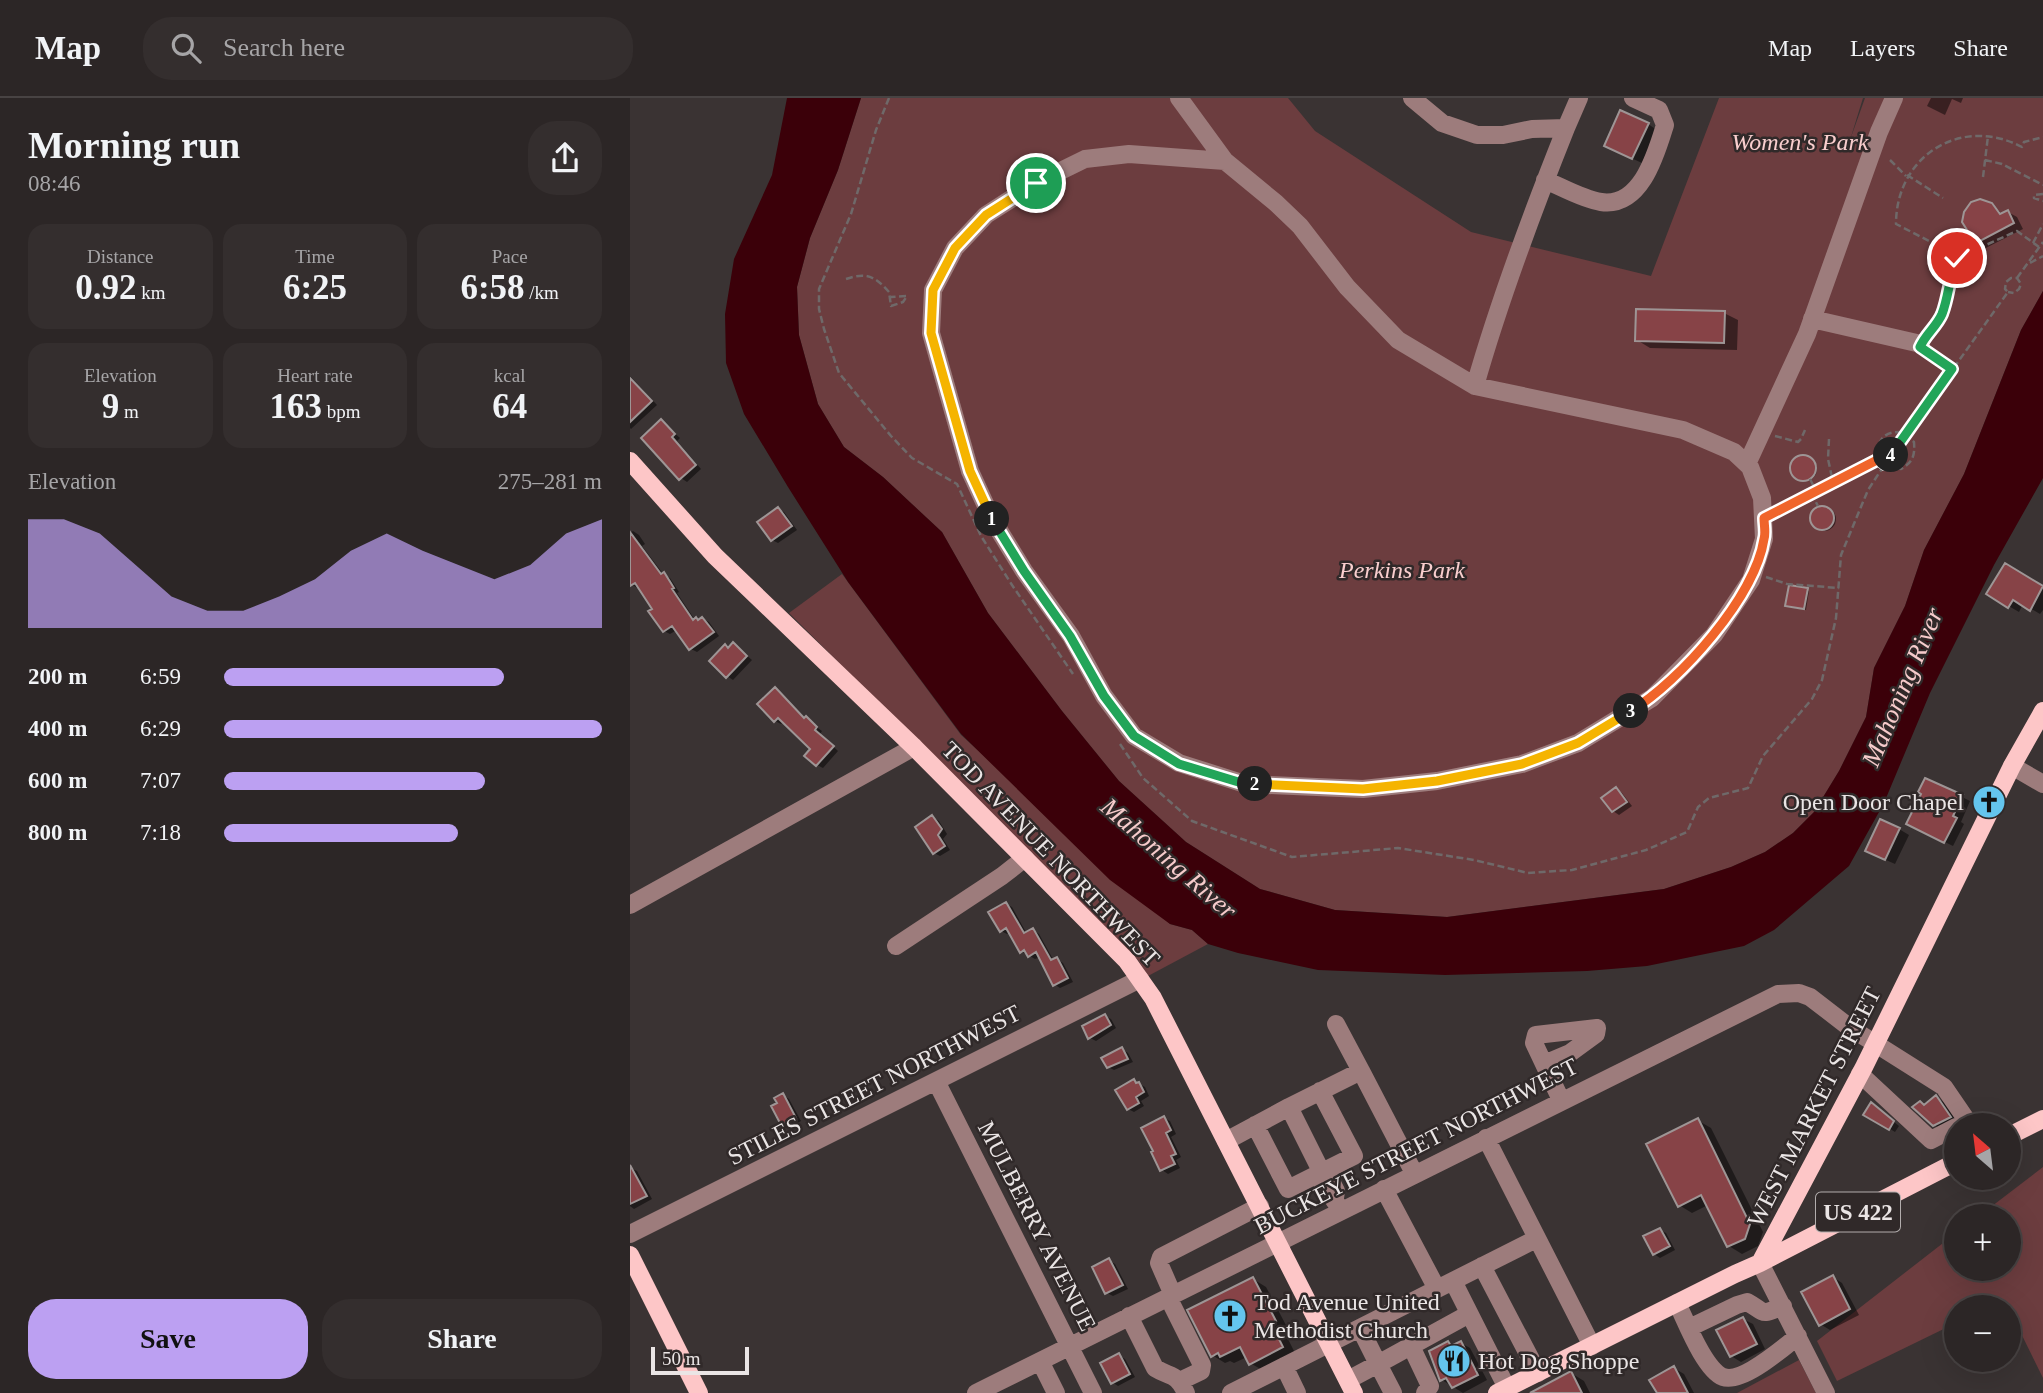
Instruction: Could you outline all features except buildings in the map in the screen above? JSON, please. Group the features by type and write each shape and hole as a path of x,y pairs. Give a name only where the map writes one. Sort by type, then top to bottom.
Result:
{"main road":[{"name":"TOD AVENUE NORTHWEST","path":"630,461 715,556 914,747 1127,961 1153,998 1351,1386"},
{"name":"WEST MARKET STREET","path":"1502,1391 1760,1263 1860,1074 2012,766 2043,711"},
{"path":"2021,1130 2043,1119"},
{"name":"US 422","path":"1760,1263 1944,1168"},
{"path":"630,1255 699,1393"}],"street":[{"path":"1179,98 1225,161 1300,226 1347,287 1398,340 1475,386 1683,430 1734,452 1747,464 1762,498 1765,539 1751,580 1714,635 1652,698 1578,743 1522,764 1437,781 1363,789 1245,784 1179,764 1134,736 1104,696 1070,636 1024,571 992,519 975,483 931,333 933,290 955,248 986,215 1036,183 1085,159 1129,155 1225,161"},
{"path":"1412,98 1442,123 1477,135 1566,128"},
{"path":"1475,386 1496,312 1579,98"},
{"path":"1747,464 1812,320 1894,98"},
{"path":"1545,180 1598,202 1611,202 1625,197 1639,185 1648,172 1664,125 1659,110 1643,100"},
{"path":"1812,320 1921,344"},
{"path":"630,905 914,747"},
{"path":"2012,766 2043,784"},
{"path":"896,946 1025,858"},
{"name":"STILES STREET NORTHWEST","path":"630,1234 1140,979"},
{"name":"BUCKEYE STREET NORTHWEST","path":"976,1393 1012,1385 1040,1361 1278,1242 1337,1204 1384,1189 1778,994 1800,993 1810,997 1849,1027 1944,1087 1957,1113"},
{"path":"1336,1024 1415,1173"},
{"path":"1545,1064 1561,1100"},
{"path":"1226,1141 1361,1071"},
{"path":"1860,1074 1931,1140 1944,1134"},
{"name":"MULBERRY AVENUE","path":"936,1081 1093,1393"},
{"path":"1255,1125 1288,1189 1323,1174 1354,1156 1320,1091"},
{"path":"1289,1107 1323,1174 1330,1179 1336,1191 1337,1204"},
{"path":"1486,1138 1592,1346"},
{"path":"1384,1189 1445,1285 1469,1314 1502,1391"},
{"path":"1129,1316 1155,1368 1174,1375 1183,1387 1201,1371 1202,1365 1170,1296 1159,1263 1161,1257 1260,1206"},
{"path":"1231,1393 1256,1387 1284,1366 1536,1239"},
{"path":"1760,1263 1826,1393"},
{"path":"1482,1266 1538,1373"},
{"path":"1689,1328 1747,1302 1765,1313 1783,1306"},
{"path":"1677,1303 1709,1364 1721,1376 1731,1378 1745,1373 1798,1336"},
{"path":"1351,1386 1378,1364 1469,1314"},
{"path":"1360,1328 1393,1393"},
{"path":"1411,1346 1430,1385 1425,1393"},
{"path":"1040,1361 1056,1393"},
{"path":"1284,1366 1297,1393"}],"path":[{"path":"889,98 876,130 851,214 819,289 819,309 827,339 839,373 891,436 912,458 957,484 981,536 1078,682"},
{"path":"1957,258 1896,224 1896,209 1907,176 1931,151 1953,139 1988,136 2022,147 2024,142 2043,138"},
{"path":"1983,177 1988,136"},
{"path":"1890,160 1907,176 1943,198"},
{"path":"1985,160 2006,166 2043,185"},
{"path":"2043,194 2034,195 2034,198 2043,201"},
{"path":"2033,243 2043,225"},
{"path":"1952,369 1920,347 1941,317 1949,276 1957,258 2017,231 2039,247"},
{"path":"2017,278 2043,242"},
{"path":"1935,244 1949,276"},
{"path":"2029,263 2043,256"},
{"path":"846,279 861,274 867,275 887,289 893,306 904,302 906,296 891,297"},
{"path":"2008,292 2006,282 2017,278"},
{"path":"2008,292 2014,293 2019,289 2021,284 2017,278"},
{"path":"1113,734 1143,778 1192,821 1293,857 1398,848 1474,860 1528,873 1572,870 1674,840 1687,832 1698,807 1709,798 1748,788 1763,756 1812,699 1822,680 1836,618 1841,555 1868,490 2008,292"},
{"path":"1786,439 1798,442 1805,430"},
{"path":"1897,431 1906,435 1914,442 1915,452 1911,463 1901,469 1879,459 1877,449 1881,438 1897,431"},
{"path":"1829,439 1828,459 1833,482"},
{"path":"1764,518 1879,459"},
{"path":"1810,479 1816,491"},
{"path":"1811,494 1818,506"},
{"path":"1757,574 1787,584 1839,588"}],"green space":[{"name":"Perkins Park","path":"861,98 1288,98 1315,131 1471,232 1651,276 1719,98 1863,98 1850,140 1865,98 2043,98 2043,291 2021,330 1964,474 1924,550 1905,606 1874,668 1866,717 1839,771 1814,812 1793,833 1765,852 1731,867 1664,889 1447,917 1335,910 1260,889 1186,842 1119,781 988,613 942,532 883,477 844,447 818,404 799,335 797,287 810,238 838,170"},
{"path":"842,574 961,735 1170,924 1192,930 1208,944 1148,976 1138,960 789,613"},
{"path":"2043,1167 2043,1378 2021,1333 2021,1295 1944,1295 1944,1329 1837,1381 1817,1341 1944,1242 1944,1281 2021,1281 2021,1204 1995,1204 2013,1190 2021,1190 2021,1184"},
{"path":"1799,1360 1816,1393 1737,1393"}],"water":[{"name":"Mahoning River","path":"787,98 861,98 838,170 810,238 797,287 799,335 818,404 844,447 883,477 942,532 988,613 1119,781 1186,842 1260,889 1335,910 1447,917 1664,889 1731,867 1765,852 1793,833 1814,812 1839,771 1866,717 1874,668 1905,606 1924,550 1964,474 2021,330 2043,291 2043,478 1994,565 1930,693 1884,803 1849,866 1774,930 1744,946 1647,966 1587,971 1445,975 1318,970 1208,944 1192,930 1170,924 1110,880 961,734 848,582 744,414 726,363 725,314 734,259 772,175"}],"place":[{"name":"Open Door Chapel","path":"1989,802"},
{"name":"Tod Avenue United Methodist Church","path":"1230,1316"},
{"name":"Hot Dog Shoppe","path":"1454,1361"}],"route":[{"path":"1036,183 986,215 955,248 933,290 931,333 970,471 992,519 1024,571 1070,636 1104,696 1134,736 1179,764 1245,784 1363,789 1437,781 1522,764 1578,743 1652,698 1714,635 1751,580 1765,539 1764,518 1879,459 1885,464 1952,369 1920,347 1923,338 1941,317 1949,276 1957,258"}],"park label":[{"name":"Women's Park","path":"1800,142"}]}
